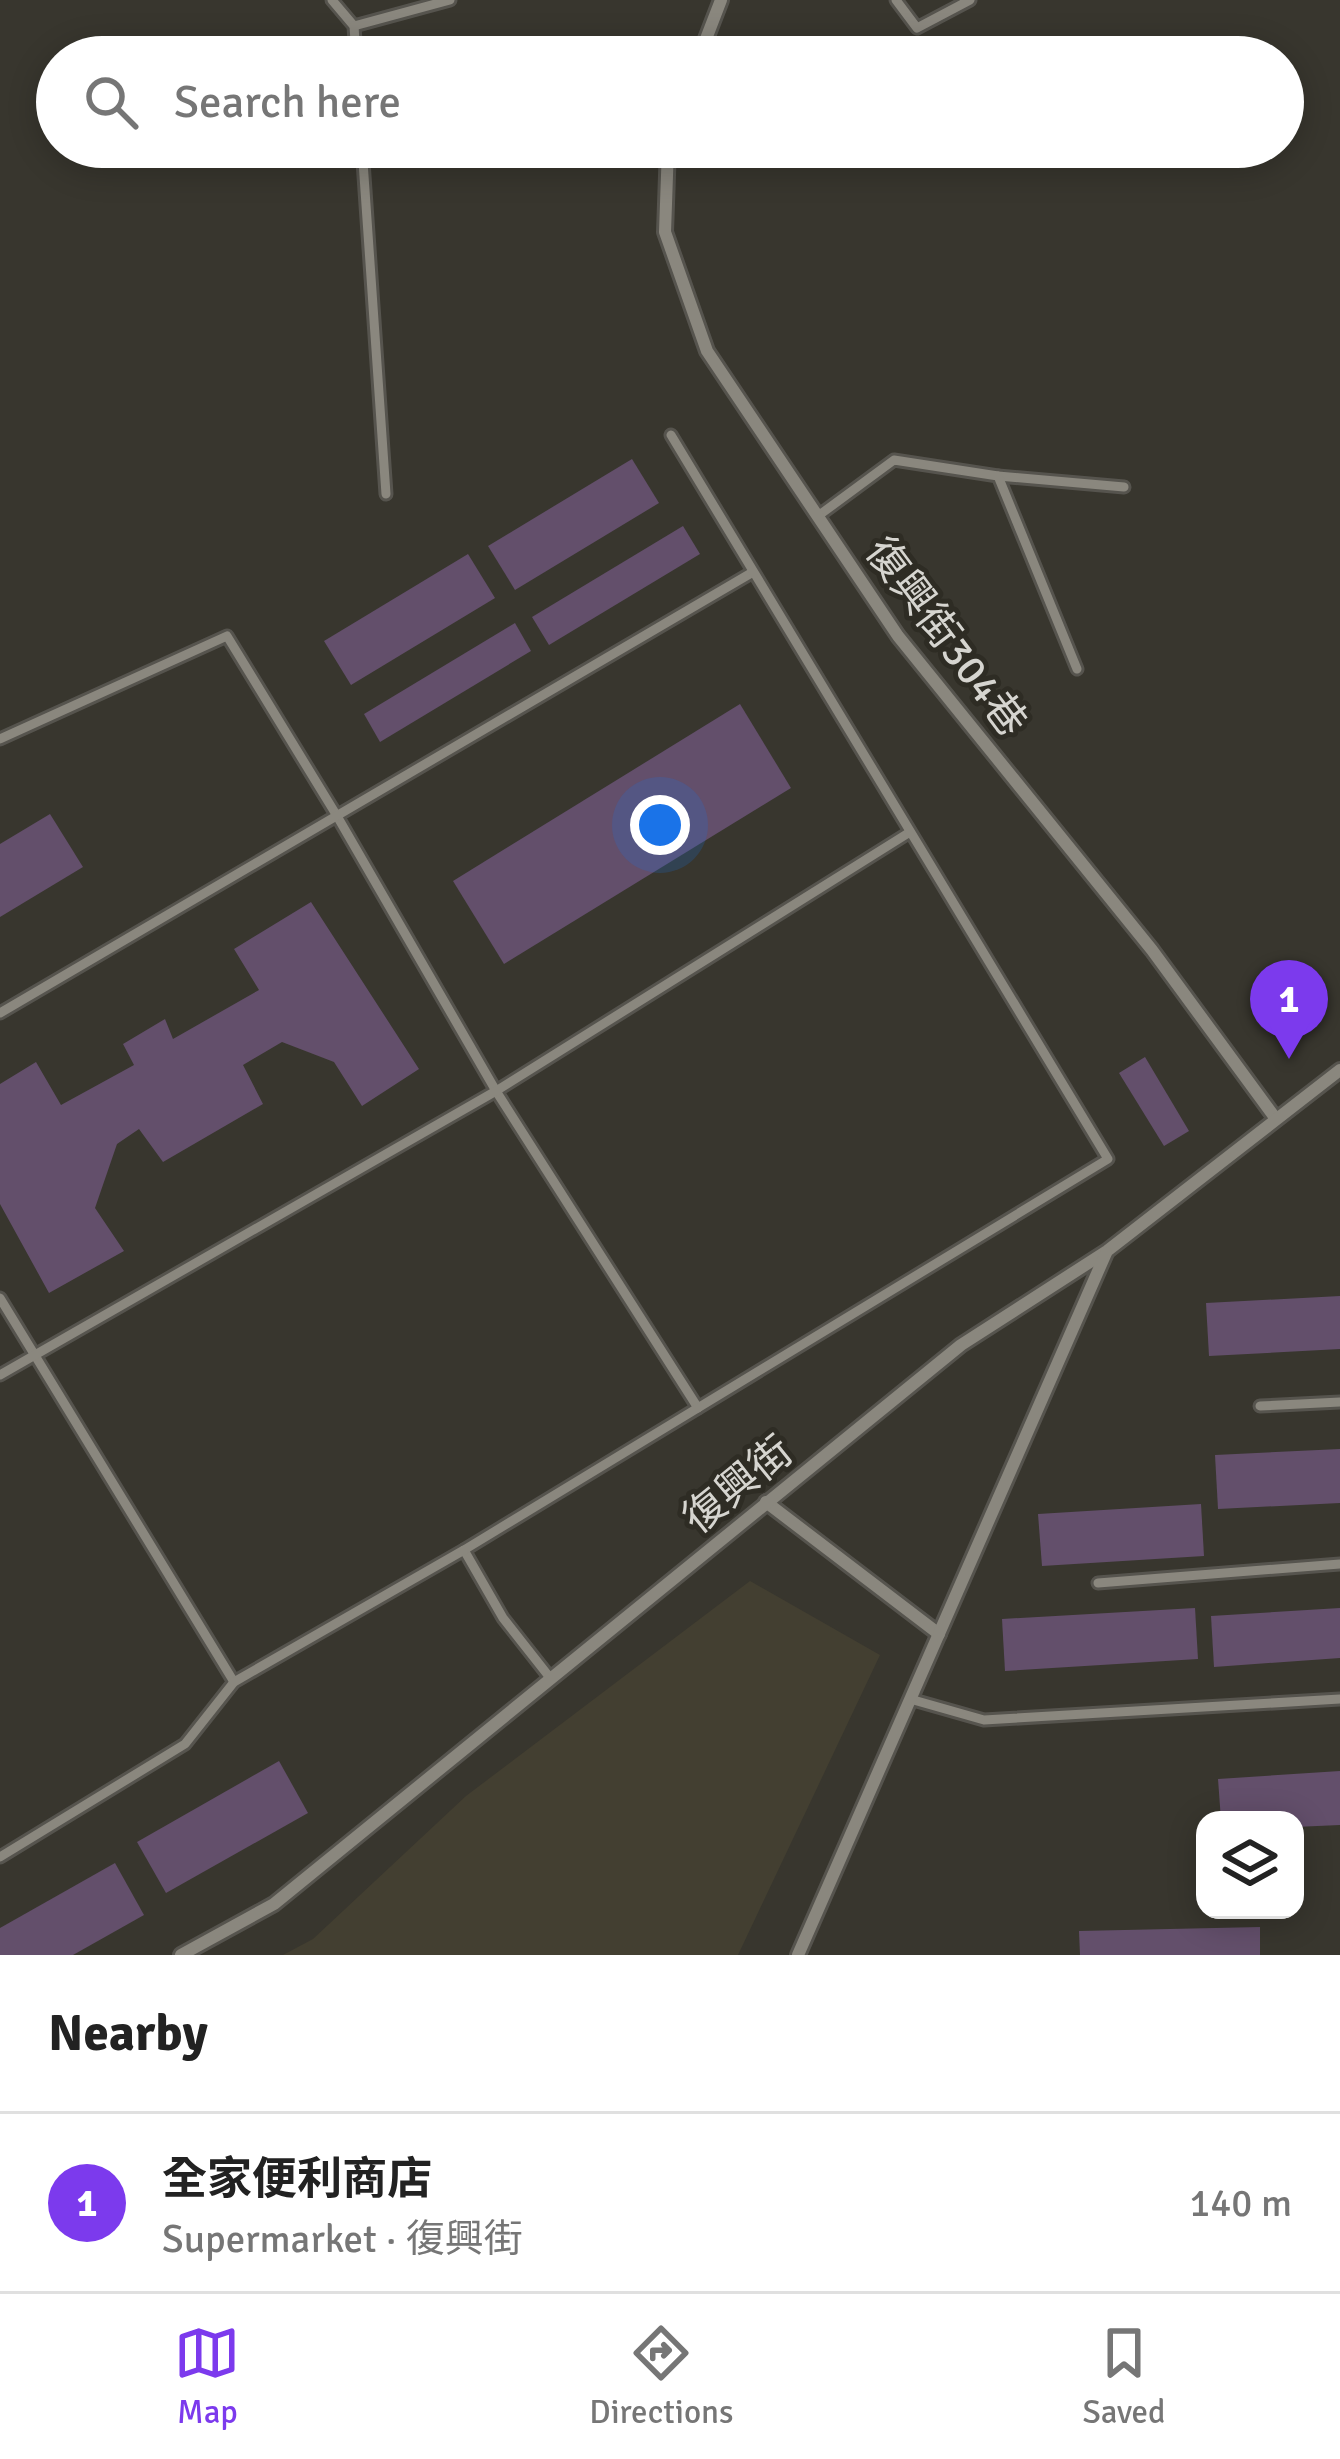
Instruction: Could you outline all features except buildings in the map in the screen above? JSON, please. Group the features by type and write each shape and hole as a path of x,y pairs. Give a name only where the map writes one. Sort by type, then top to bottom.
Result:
{"street":[{"path":"707,36 721,0"},
{"name":"復興街304巷","path":"667,168 665,232 707,351 898,636 1153,950 1276,1119"},
{"name":"復興街","path":"181,1955 274,1904 961,1345 1107,1251 1340,1070"},
{"path":"798,1955 1107,1251"},
{"path":"766,1502 939,1634"}],"lane":[{"path":"332,0 354,26 355,36"},
{"path":"354,26 450,0"},
{"path":"896,0 917,28 970,0"},
{"path":"363,168 386,494"},
{"path":"0,1856 185,1744 234,1682 464,1550 1108,1159 671,435"},
{"path":"818,516 894,460 998,476 1124,487"},
{"path":"998,476 1077,669"},
{"path":"0,1013 753,572"},
{"path":"0,739 226,636 496,1090 698,1408"},
{"path":"0,1375 496,1090 910,832"},
{"path":"0,1298 234,1682"},
{"path":"1260,1406 1340,1402"},
{"path":"464,1550 503,1618 551,1679"},
{"path":"1098,1583 1340,1564"},
{"path":"910,1699 984,1720 1340,1699"}],"shaded area":[{"path":"750,1581 880,1655 738,1955 283,1955 313,1939 466,1796"}],"place":[{"name":"全家便利商店","path":"1289,1059"}]}
